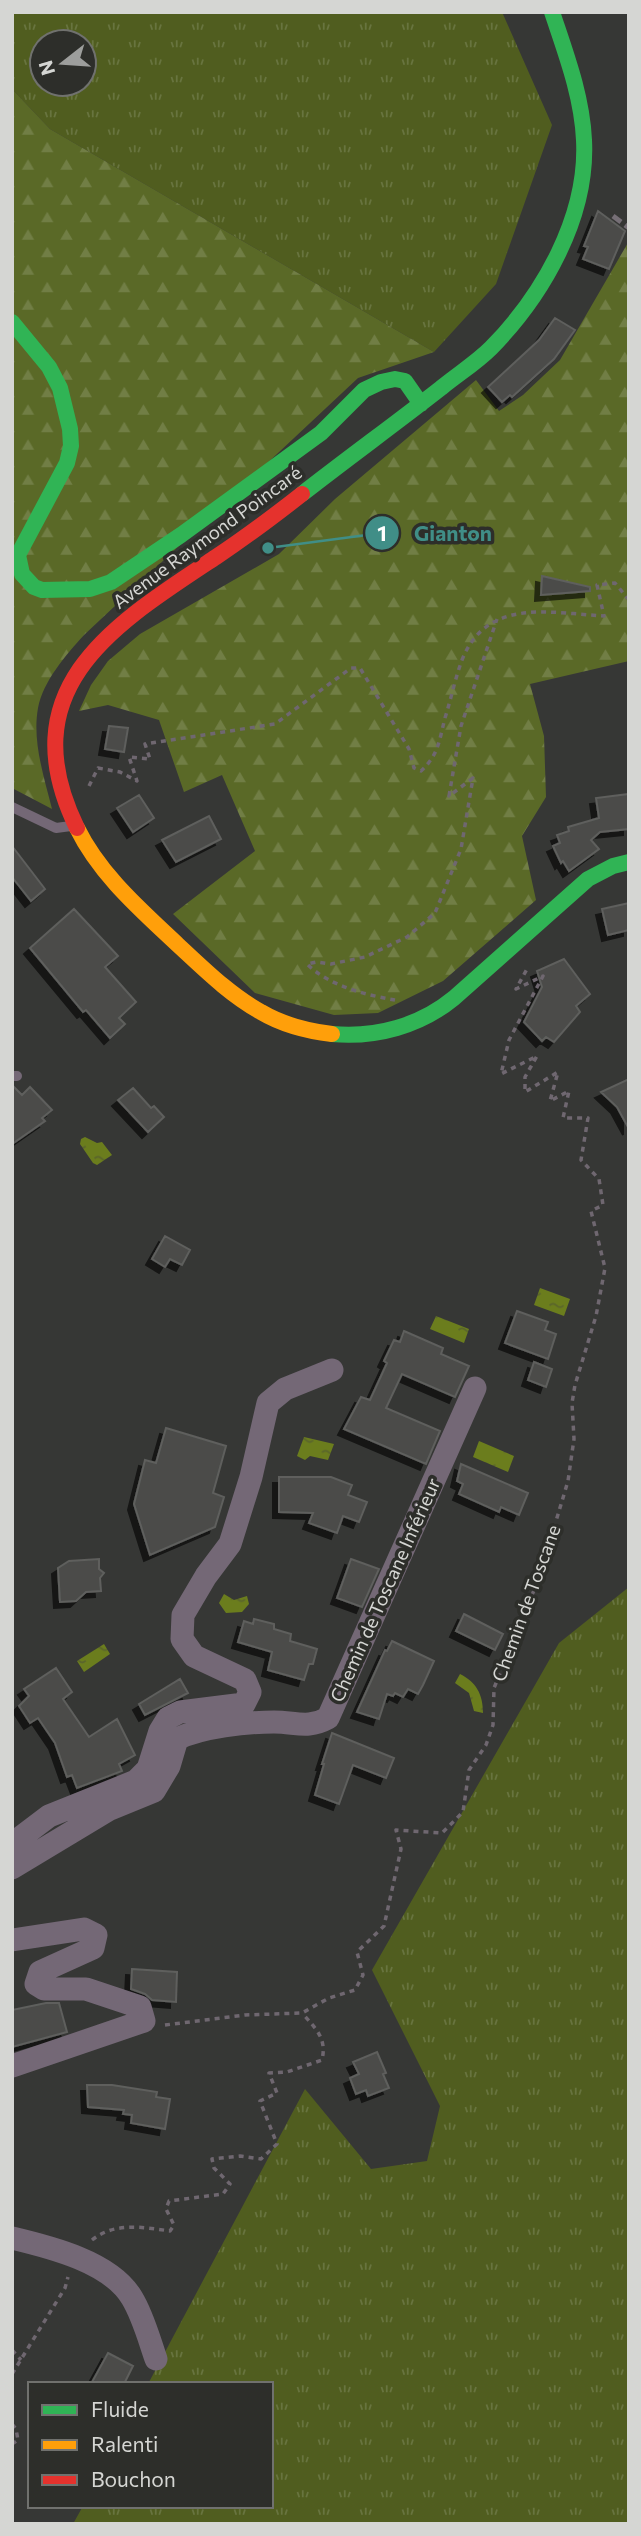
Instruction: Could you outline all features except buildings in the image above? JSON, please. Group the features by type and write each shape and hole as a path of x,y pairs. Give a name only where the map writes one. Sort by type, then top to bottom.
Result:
{"main road":[{"name":"Avenue Raymond Poincaré","path":"552,12 575,84 584,135 584,162 573,214 558,251 529,302 489,349 421,404 255,530 133,614 93,653 68,687 58,711 55,739 57,766 62,790 75,825 94,860 120,889 229,992 264,1015 298,1028 335,1034 357,1034 417,1022 453,999 588,879 602,870 629,862"},
{"path":"12,322 26,336 55,377 68,413 70,429 71,446 67,463 18,555 22,574 34,587 42,590 90,589 111,582 181,535 321,433 364,390 372,386 395,379 405,382 421,404"}],"street":[{"path":"12,1844 49,1816 136,1781 148,1769 167,1718 180,1712 244,1704 250,1692 245,1681 194,1656 182,1639 183,1615 206,1576 230,1544 251,1477 268,1404 285,1389 332,1370"},
{"name":"Chemin de Toscane Inférieur","path":"12,1868 110,1809 154,1791 169,1766 177,1739 194,1730 274,1722 314,1726 328,1718 475,1388"},
{"path":"12,1940 84,1929 96,1935 93,1948 40,1972 36,1983 44,1989 86,1989 140,2007 144,2021 12,2066"},
{"path":"12,2238 74,2255 111,2276 132,2296 156,2359"}],"lane":[{"path":"12,807 56,828 75,825"}],"path":[{"path":"88,791 90,781 98,768 120,772 137,781 129,757 150,760 145,744 275,724 351,668 360,668 409,749 414,768 421,771 434,759 463,659 480,630 498,619 528,612 604,616 597,585 615,583 629,600"},
{"path":"417,1022 405,1002 367,995 316,973 307,964 331,964 365,957 407,937 435,913 461,849 473,778 449,796 461,726 498,619"},
{"name":"Chemin de Toscane","path":"302,2013 329,1998 355,1990 363,1975 357,1952 384,1926 401,1849 396,1830 442,1833 463,1812 469,1770 486,1745 493,1725 494,1688 539,1578 568,1481 574,1438 572,1403 575,1385 596,1316 605,1268 591,1211 603,1205 598,1179 581,1160 587,1118 562,1118 569,1091 550,1101 558,1072 525,1092 525,1077 537,1056 501,1074 509,1041 543,976 516,989 532,960 510,973 497,961"},
{"path":"12,2374 65,2288 74,2255 99,2234 118,2228 138,2226 170,2231 174,2225 166,2209 169,2201 223,2194 230,2184 214,2168 212,2159 261,2159 277,2144 260,2101 277,2093 268,2073 287,2072 322,2060 325,2049 320,2035 302,2013 245,2015 163,2025 144,2021"},
{"path":"12,2350 21,2360"},
{"path":"12,2424 18,2440 12,2444"}],"green space":[{"path":"12,12 502,12 552,125 496,284 434,352 50,129 12,89"},
{"path":"12,89 50,129 434,352 358,378 70,651 45,688 38,708 40,759 52,809 12,788"},
{"path":"629,241 629,661 530,684 544,736 546,797 522,836 536,900 443,981 378,1013 334,1015 255,993 173,914 255,851 222,775 184,792 159,720 108,705 79,711 91,685 108,661 140,634 279,554 335,499 476,380 499,411 523,395 560,360"},
{"path":"629,1587 629,2524 73,2524 82,2508 273,2508 273,2382 149,2382 305,2089 371,2169 427,2161 440,2106 372,1970 559,1643"}],"water":[{"path":"85,1137 97,1143 102,1142 112,1155 97,1165 93,1163 80,1144"},
{"path":"540,1288 570,1299 564,1316 534,1305"},
{"path":"436,1316 469,1329 464,1343 430,1329"},
{"path":"304,1437 334,1444 328,1460 310,1456 305,1460 297,1456"},
{"path":"479,1441 514,1456 508,1472 473,1457"},
{"path":"224,1594 234,1600 247,1596 249,1604 242,1612 226,1613 219,1603"},
{"path":"104,1644 110,1654 84,1672 77,1661"},
{"path":"460,1674 478,1689 483,1713 474,1711 469,1693 455,1683"}],"railway":[{"path":"613,216 629,228"}],"traffic: fast":[{"path":"302,494 485,353 528,304 558,253 578,198 584,140 577,91 552,12"},
{"path":"12,322 49,367 60,388 70,429 71,446 67,463 18,555 22,574 34,587 42,590 90,589 111,582 181,535 321,433 364,390 381,382 395,379 405,381 421,404"},
{"path":"332,1034 381,1032 412,1023 441,1008 588,879 613,866 629,862"}],"traffic: slow":[{"path":"77,828 97,861 122,891 228,990 269,1017 304,1029 332,1034"}],"traffic: jam":[{"path":"77,828 59,779 56,736 64,699 82,666 109,636 141,608 238,542 302,494"}],"place":[{"name":"Gianton","path":"268,548"}]}
